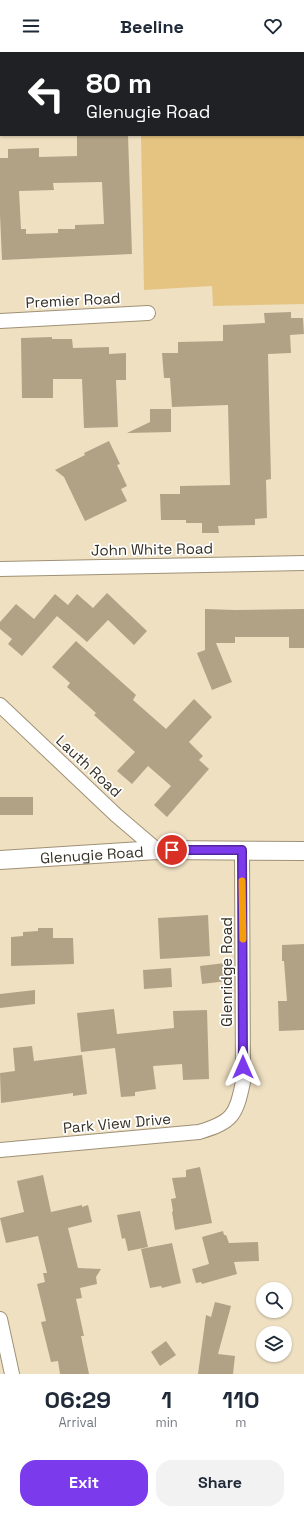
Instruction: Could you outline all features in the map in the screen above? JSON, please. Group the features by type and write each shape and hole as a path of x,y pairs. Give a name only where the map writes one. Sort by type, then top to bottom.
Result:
{"street":[{"name":"Premier Road","path":"0,321 148,313"},
{"name":"John White Road","path":"0,569 304,563"},
{"name":"Lauth Road","path":"0,705 116,815 158,850"},
{"name":"Glenugie Road","path":"0,860 158,850 304,851"},
{"name":"Glenridge Road","path":"233,1115 240,1097 243,1082 242,850"},
{"name":"Park View Drive","path":"0,1150 200,1132 223,1123 233,1115"},
{"path":"0,1319 12,1374"}],"shaded area":[{"path":"141,136 304,136 304,304 213,306 212,286 144,290"}],"building":[{"path":"77,136 128,136 132,254 2,260 0,158 8,158 8,149 39,148 39,157 77,156","holes":["102,182 104,224 75,225 75,229 58,229 58,233 26,234 26,229 21,229 19,191 54,190 53,183"]},
{"path":"291,312 291,318 303,318 304,334 290,335 291,353 268,354 271,479 266,480 267,518 255,519 255,525 218,526 219,533 202,533 202,523 186,523 186,520 161,520 160,494 180,494 180,486 230,485 228,405 172,407 170,378 164,378 162,353 178,353 178,342 223,341 223,325 265,323 264,313"},
{"path":"52,337 52,339 72,339 73,348 109,347 109,354 126,353 126,380 116,380 118,427 84,428 82,379 53,379 53,398 22,398 21,338"},
{"path":"150,409 171,409 171,432 127,433 150,422"},
{"path":"109,441 120,464 117,465 127,486 121,489 127,501 85,521 64,477 55,470 85,455 84,453"},
{"path":"107,593 147,631 134,645 108,620 87,642 57,616 22,656 8,644 12,639 0,629 0,622 16,604 34,619 55,594 68,605 77,594 93,608"},
{"path":"205,609 304,609 304,648 289,648 289,637 235,637 235,643 216,643 232,682 212,690 197,653 205,650"},
{"path":"76,641 136,695 133,700 166,729 194,699 212,717 189,742 203,756 199,760 209,769 167,817 154,805 171,786 148,766 132,784 117,771 135,752 94,715 96,713 67,687 70,683 52,667"},
{"path":"0,797 33,797 33,815 0,815"},
{"path":"208,915 210,956 160,959 158,918"},
{"path":"38,928 53,928 53,938 73,938 74,964 11,966 11,937 23,936 23,932 38,931"},
{"path":"304,944 304,1030 279,1031 278,1001 287,1001 284,961 282,961 282,945"},
{"path":"225,963 227,981 202,984 200,966"},
{"path":"171,968 172,987 144,989 143,970"},
{"path":"35,990 35,1004 0,1008 0,994"},
{"path":"114,1009 117,1034 174,1028 173,1011 207,1010 209,1079 183,1080 182,1064 153,1066 156,1089 135,1092 135,1096 121,1097 115,1048 81,1052 77,1013"},
{"path":"32,1046 34,1061 82,1055 87,1094 73,1096 73,1093 1,1103 0,1073 15,1071 13,1048"},
{"path":"200,1167 212,1223 175,1230 171,1199 176,1198 172,1178 186,1177 186,1170"},
{"path":"43,1175 51,1212 88,1205 92,1222 68,1228 78,1268 101,1269 96,1277 97,1284 80,1288 82,1298 76,1299 84,1336 81,1336 89,1374 60,1374 58,1361 51,1362 41,1322 46,1321 37,1284 45,1282 43,1273 47,1273 38,1236 6,1243 0,1218 24,1212 17,1181"},
{"path":"140,1211 148,1247 128,1251 125,1238 122,1239 117,1215"},
{"path":"223,1231 229,1243 258,1242 259,1261 234,1262 237,1274 202,1284 201,1282 196,1283 192,1269 209,1264 202,1237"},
{"path":"172,1243 181,1283 162,1288 161,1286 150,1288 141,1249"},
{"path":"215,1302 231,1306 218,1354 235,1356 233,1374 198,1374 206,1315 211,1317"},
{"path":"166,1341 176,1355 160,1366 151,1352"}],"slow traffic":[{"path":"242,881 243,939"}],"route":[{"path":"172,850 242,850 243,1067"}]}
